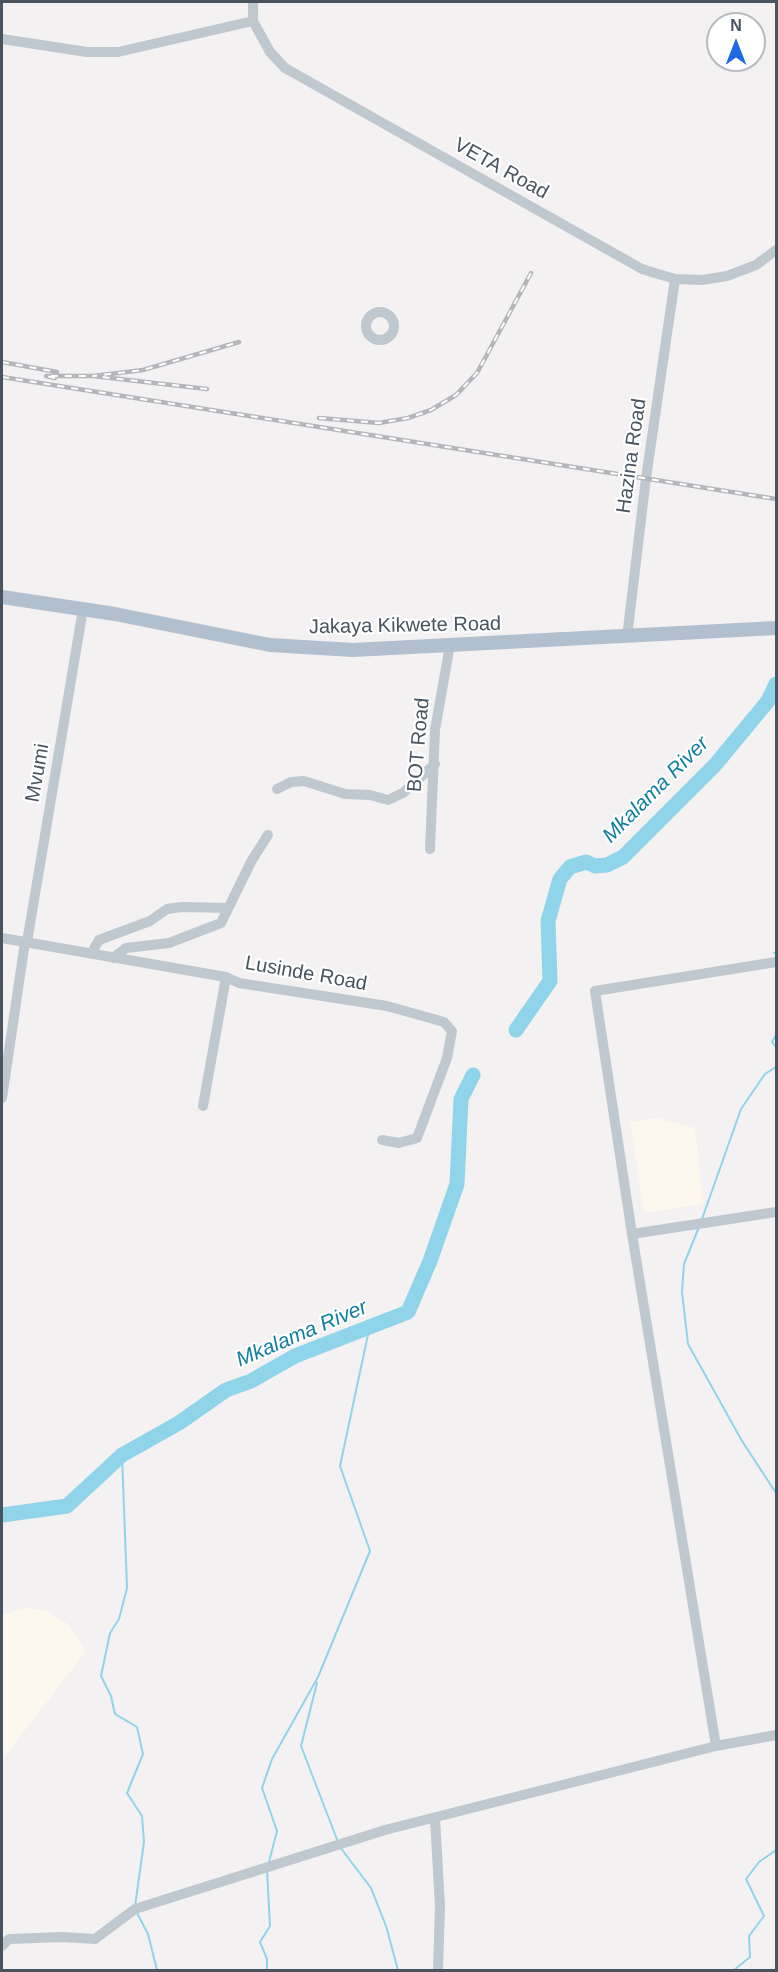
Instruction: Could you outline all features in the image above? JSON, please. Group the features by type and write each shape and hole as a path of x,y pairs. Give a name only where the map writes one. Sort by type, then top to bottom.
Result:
{"main road":[{"name":"Jakaya Kikwete Road","path":"2,597 83,609 270,645 353,651 777,628"}],"street":[{"name":"VETA Road","path":"253,2 253,21 270,52 285,68 313,86 642,269 675,279 727,276 756,265 777,250"},
{"path":"2,39 87,52 118,52 253,21"},
{"name":"Hazina Road","path":"627,637 646,478 675,279"},
{"name":"Mvumi","path":"2,1098 26,942 83,609"},
{"name":"BOT Road","path":"430,849 436,722 450,645"},
{"path":"277,789 291,782 304,781 345,794 370,795 388,800 403,793 435,764"},
{"path":"113,958 126,948 157,946 216,926 268,835"},
{"path":"91,954 99,940 150,921 167,909 228,908"},
{"name":"Lusinde Road","path":"2,938 226,977 239,983 387,1006 444,1022 452,1031 447,1058 417,1138 399,1143 382,1140"},
{"path":"716,1746 632,1234 595,991 777,963"},
{"path":"203,1106 226,977"},
{"path":"632,1234 777,1212"},
{"path":"2,1946 9,1939 62,1937 95,1939 135,1909 385,1830 716,1746 777,1735"},
{"path":"435,1819 440,1906 438,1971"}],"shaded area":[{"path":"657,1118 695,1128 703,1204 644,1213 630,1122"},
{"path":"25,1608 47,1611 68,1624 86,1651 2,1760 2,1615"}],"waterway":[{"name":"Mkalama River","path":"516,1030 550,981 548,921 560,879 570,867 586,862 595,866 607,865 623,857 715,765 768,701 776,684"},
{"path":"776,1035 772,1042 776,1047"},
{"path":"702,1219 741,1109 765,1074 776,1067"},
{"name":"Mkalama River","path":"2,1515 67,1506 122,1455 179,1423 226,1390 251,1381 295,1356 408,1312 430,1261 457,1184 461,1099 473,1075"},
{"path":"776,1080 776,1090"},
{"path":"699,1227 684,1264 682,1292 688,1344 742,1441 776,1493"},
{"path":"269,1862 277,1831 262,1788 272,1759 318,1677 370,1551 340,1466 370,1325"},
{"path":"122,1455 127,1588 119,1619 110,1633 101,1676 111,1696 115,1714 137,1727 143,1754 127,1793 142,1816 144,1842 135,1906"},
{"path":"317,1683 301,1746 338,1842"},
{"path":"340,1847 371,1888 386,1926 398,1970"},
{"path":"734,1970 750,1957 749,1936 764,1916 746,1879 759,1862 776,1850"},
{"path":"267,1870 270,1926 260,1942 267,1959 267,1970"},
{"path":"136,1911 148,1934 157,1970"}],"railway":[{"path":"319,418 379,423 408,418 431,410 456,395 477,373 531,273"},
{"path":"207,389 93,376 143,370 239,342"},
{"path":"2,362 57,372"},
{"path":"55,378 46,376 93,376"},
{"path":"2,377 776,499"}]}
